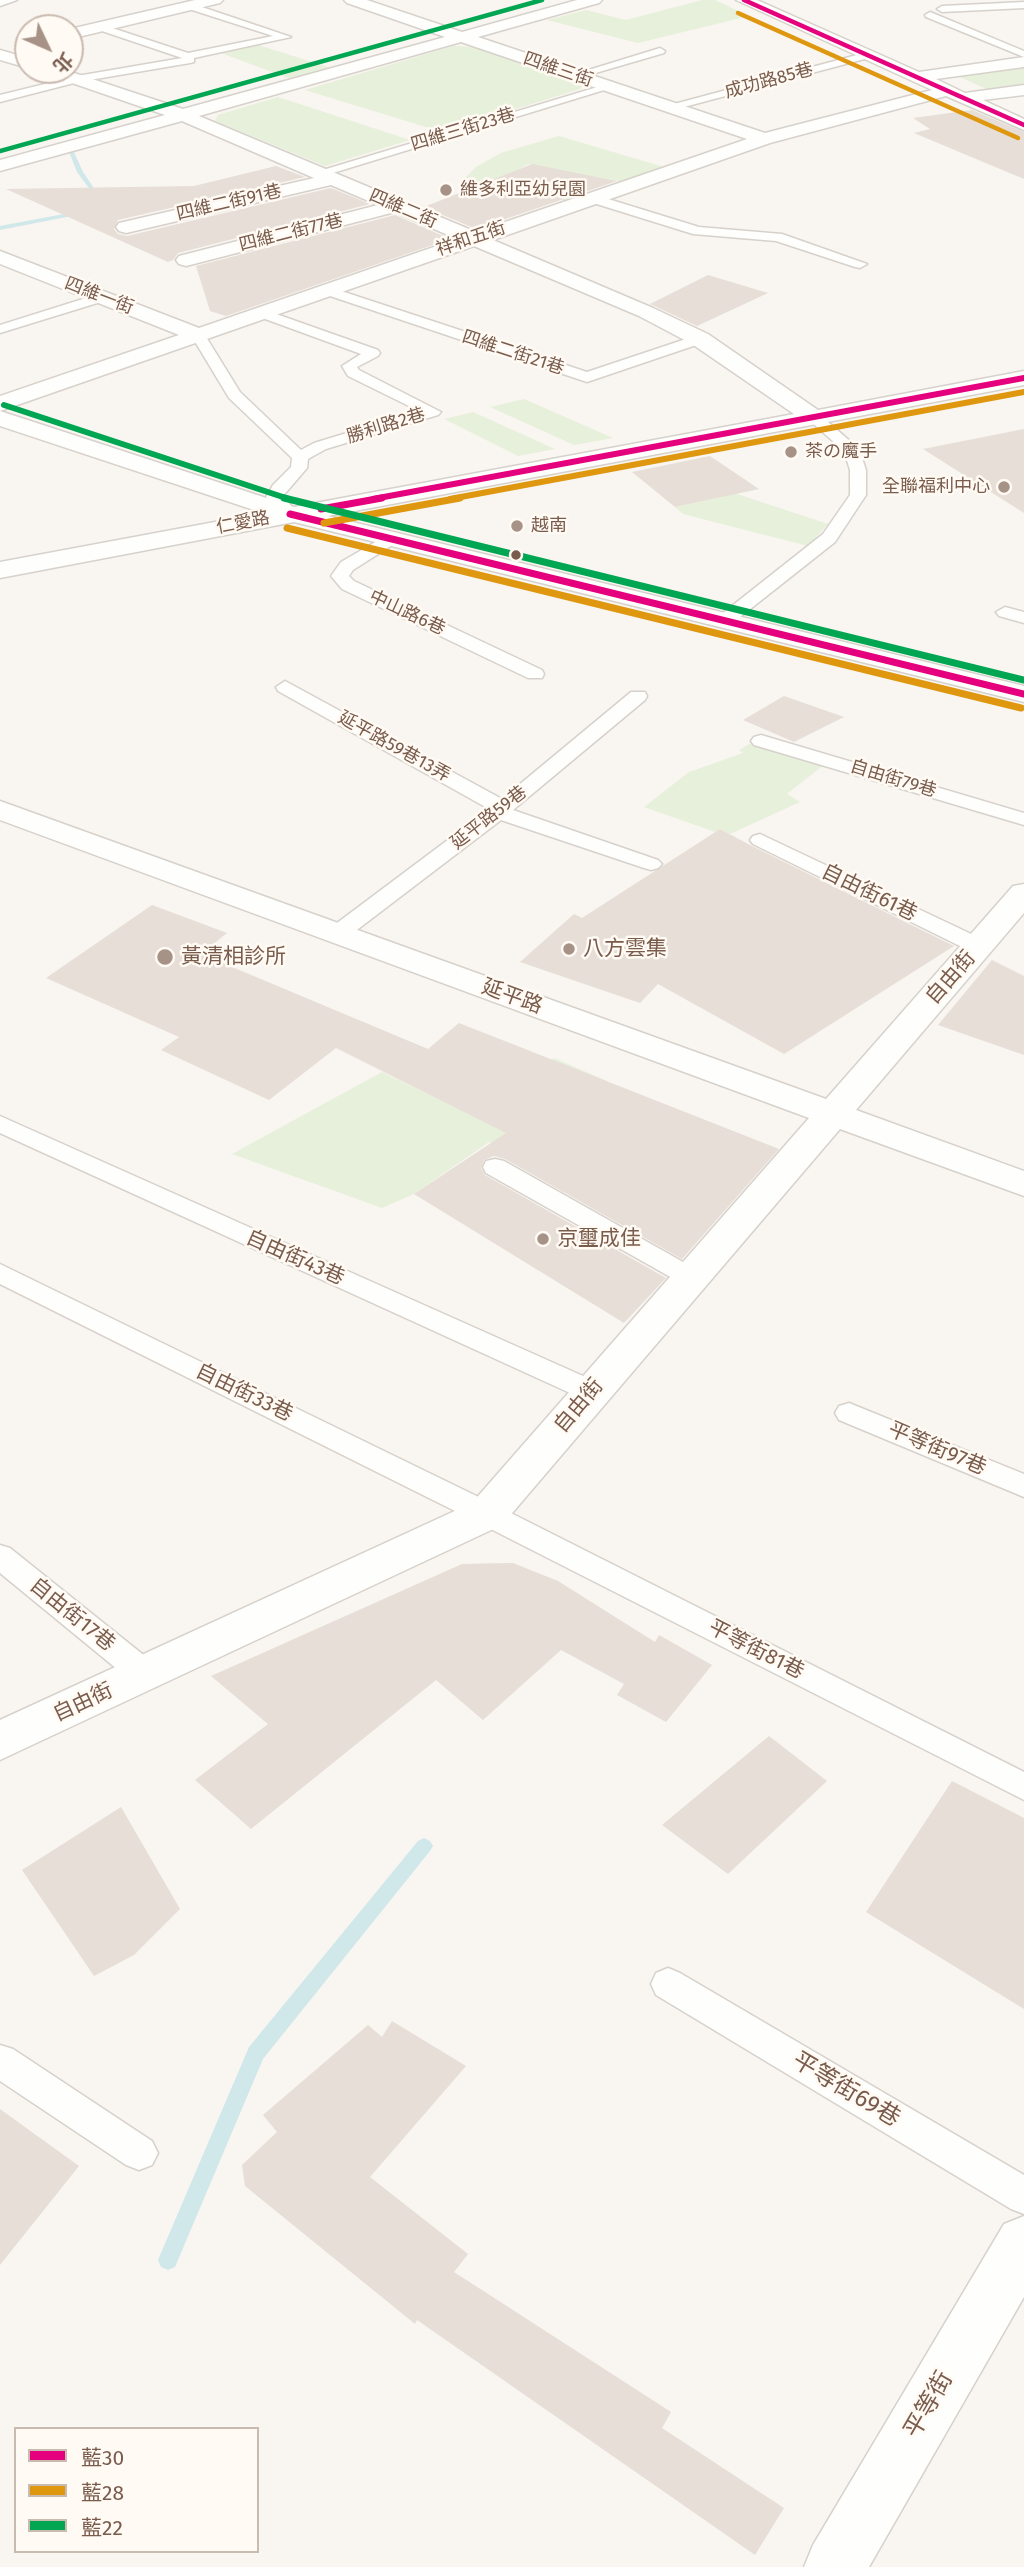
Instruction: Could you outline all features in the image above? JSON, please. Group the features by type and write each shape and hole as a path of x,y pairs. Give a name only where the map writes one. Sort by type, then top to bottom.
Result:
{"street":[{"path":"84,31 215,0"},
{"name":"四維三街","path":"352,0 764,139"},
{"path":"0,166 594,0"},
{"path":"744,0 1024,125"},
{"path":"917,77 1023,56"},
{"name":"四維二街","path":"84,81 183,115 646,312 700,339 815,418"},
{"name":"祥和五街","path":"0,404 764,139 955,94 1024,90"},
{"name":"四維二街91巷","path":"126,227 326,176"},
{"name":"四維二街77巷","path":"186,260 396,206"},
{"name":"四維一街","path":"0,257 198,335"},
{"name":"仁愛路","path":"0,570 1024,378"},
{"path":"0,418 290,514 1024,694"},
{"name":"延平路","path":"0,810 1024,1184"},
{"name":"自由街","path":"0,1741 487,1514 1024,893"},
{"name":"平等街","path":"835,2567 1024,2243"}],"lane":[{"path":"0,3 12,0"},
{"path":"942,9 1024,5"},
{"path":"100,27 187,56 215,53 286,37 190,6"},
{"path":"930,15 1023,56"},
{"path":"575,76 660,51"},
{"name":"成功路85巷","path":"669,107 868,55"},
{"path":"84,78 198,58"},
{"path":"0,99 58,84"},
{"name":"四維三街23巷","path":"326,176 608,87"},
{"path":"592,198 698,231 777,237 860,264"},
{"name":"四維二街21巷","path":"326,290 587,377 700,339"},
{"path":"2,329 102,297"},
{"name":"勝利路2巷","path":"262,313 373,353 349,366 353,373 433,412 320,446 300,457"},
{"path":"198,335 234,395 300,457 299,468 274,497 290,514"},
{"path":"724,621 830,538 858,495 858,470 850,449 815,418"},
{"name":"中山路6巷","path":"391,538 347,566 340,576 348,584 535,674"},
{"path":"1005,612 1024,618"},
{"name":"延平路59巷13弄","path":"285,687 501,810 651,864"},
{"name":"延平路59巷","path":"337,934 501,810 638,696"},
{"name":"自由街79巷","path":"761,741 1024,819"},
{"name":"自由街61巷","path":"760,840 978,946"},
{"name":"自由街43巷","path":"0,1124 591,1391"},
{"path":"495,1167 691,1277"},
{"name":"自由街33巷","path":"0,1273 487,1514"},
{"name":"平等街97巷","path":"849,1413 1024,1486"},
{"name":"平等街81巷","path":"487,1514 1024,1787"},
{"name":"自由街17巷","path":"0,1556 145,1674"},
{"name":"平等街69巷","path":"668,1984 1024,2196"},
{"path":"0,2061 139,2153"}],"green space":[{"path":"702,0 715,0 749,16 638,43 547,20 586,10 626,20"},
{"path":"258,45 332,68 291,79 221,53"},
{"path":"453,46 474,47 584,84 580,89 442,132 305,90"},
{"path":"1024,64 1024,89 993,92 953,74"},
{"path":"278,97 410,140 325,166 215,121 218,115"},
{"path":"559,136 664,167 623,182 529,164 508,174 588,194 568,201 463,180 476,167 501,153"},
{"path":"524,399 613,438 574,445 490,407"},
{"path":"473,412 555,449 518,456 444,419"},
{"path":"728,491 828,524 808,546 683,514 675,507 722,497"},
{"path":"751,743 825,764 787,794 800,802 730,834 720,829 715,832 644,807 689,772 743,753 739,750"},
{"path":"554,1058 607,1081 520,1156 489,1142 414,1194 382,1208 232,1154 382,1072 486,1122"}],"building":[{"path":"972,110 1024,132 1024,179 914,133 930,129 913,118"},
{"path":"532,164 617,181 476,229 424,207"},
{"path":"276,166 305,177 118,220 114,229 118,234 127,236 331,188 370,204 178,253 168,262 6,189 194,186"},
{"path":"395,215 450,239 226,316 210,311 196,266"},
{"path":"708,275 768,293 697,326 650,304"},
{"name":"全聯福利中心","path":"1024,429 1024,513 923,449"},
{"path":"710,456 759,489 675,507 632,472"},
{"path":"784,696 844,717 794,742 743,720"},
{"path":"720,829 954,946 784,1054 658,984 640,1003 520,962 574,914 582,918"},
{"path":"152,905 227,933 201,954 428,1049 459,1023 779,1149 682,1259 505,1159 494,1156 484,1160 481,1168 485,1175 666,1278 624,1323 414,1194 506,1133 336,1048 269,1100 161,1050 179,1037 46,978"},
{"path":"992,960 1024,976 1024,1055 938,1025"},
{"path":"513,1563 558,1581 655,1642 659,1635 712,1665 666,1722 617,1695 624,1684 561,1650 483,1720 436,1680 251,1829 195,1780 268,1724 211,1676 462,1564"},
{"path":"769,1736 827,1781 728,1874 662,1825"},
{"path":"952,1781 1024,1818 1024,2009 866,1912"},
{"path":"121,1807 180,1909 134,1955 94,1976 22,1870"},
{"path":"392,2021 466,2066 370,2177 468,2254 454,2272 671,2412 662,2428 784,2508 755,2555 417,2320 415,2324 245,2186 242,2165 277,2132 263,2115 368,2025 382,2037"},
{"path":"0,2109 79,2166 0,2265"}],"waterway":[{"path":"70,150 80,172 102,202"},
{"path":"0,228 85,212"},
{"path":"168,2260 256,2053 424,1846"}],"transit line":[{"name":"藍22","path":"0,151 542,0"},
{"name":"藍30","path":"744,0 1024,125"},
{"name":"藍28","path":"738,13 1018,138"},
{"name":"藍30","path":"321,509 1024,378"},
{"name":"藍28","path":"324,523 1024,392"},
{"name":"藍22","path":"4,405 294,501 1024,680"},
{"name":"藍30","path":"290,514 1024,694"},
{"name":"藍28","path":"287,528 1021,708"}],"place":[{"name":"維多利亞幼兒園","path":"446,190"},
{"name":"茶の魔手","path":"791,452"},
{"name":"全聯福利中心","path":"1004,487"},
{"name":"越南","path":"517,526"},
{"name":"八方雲集","path":"569,949"},
{"name":"黃清相診所","path":"165,957"},
{"name":"京璽成佳","path":"543,1239"}]}
